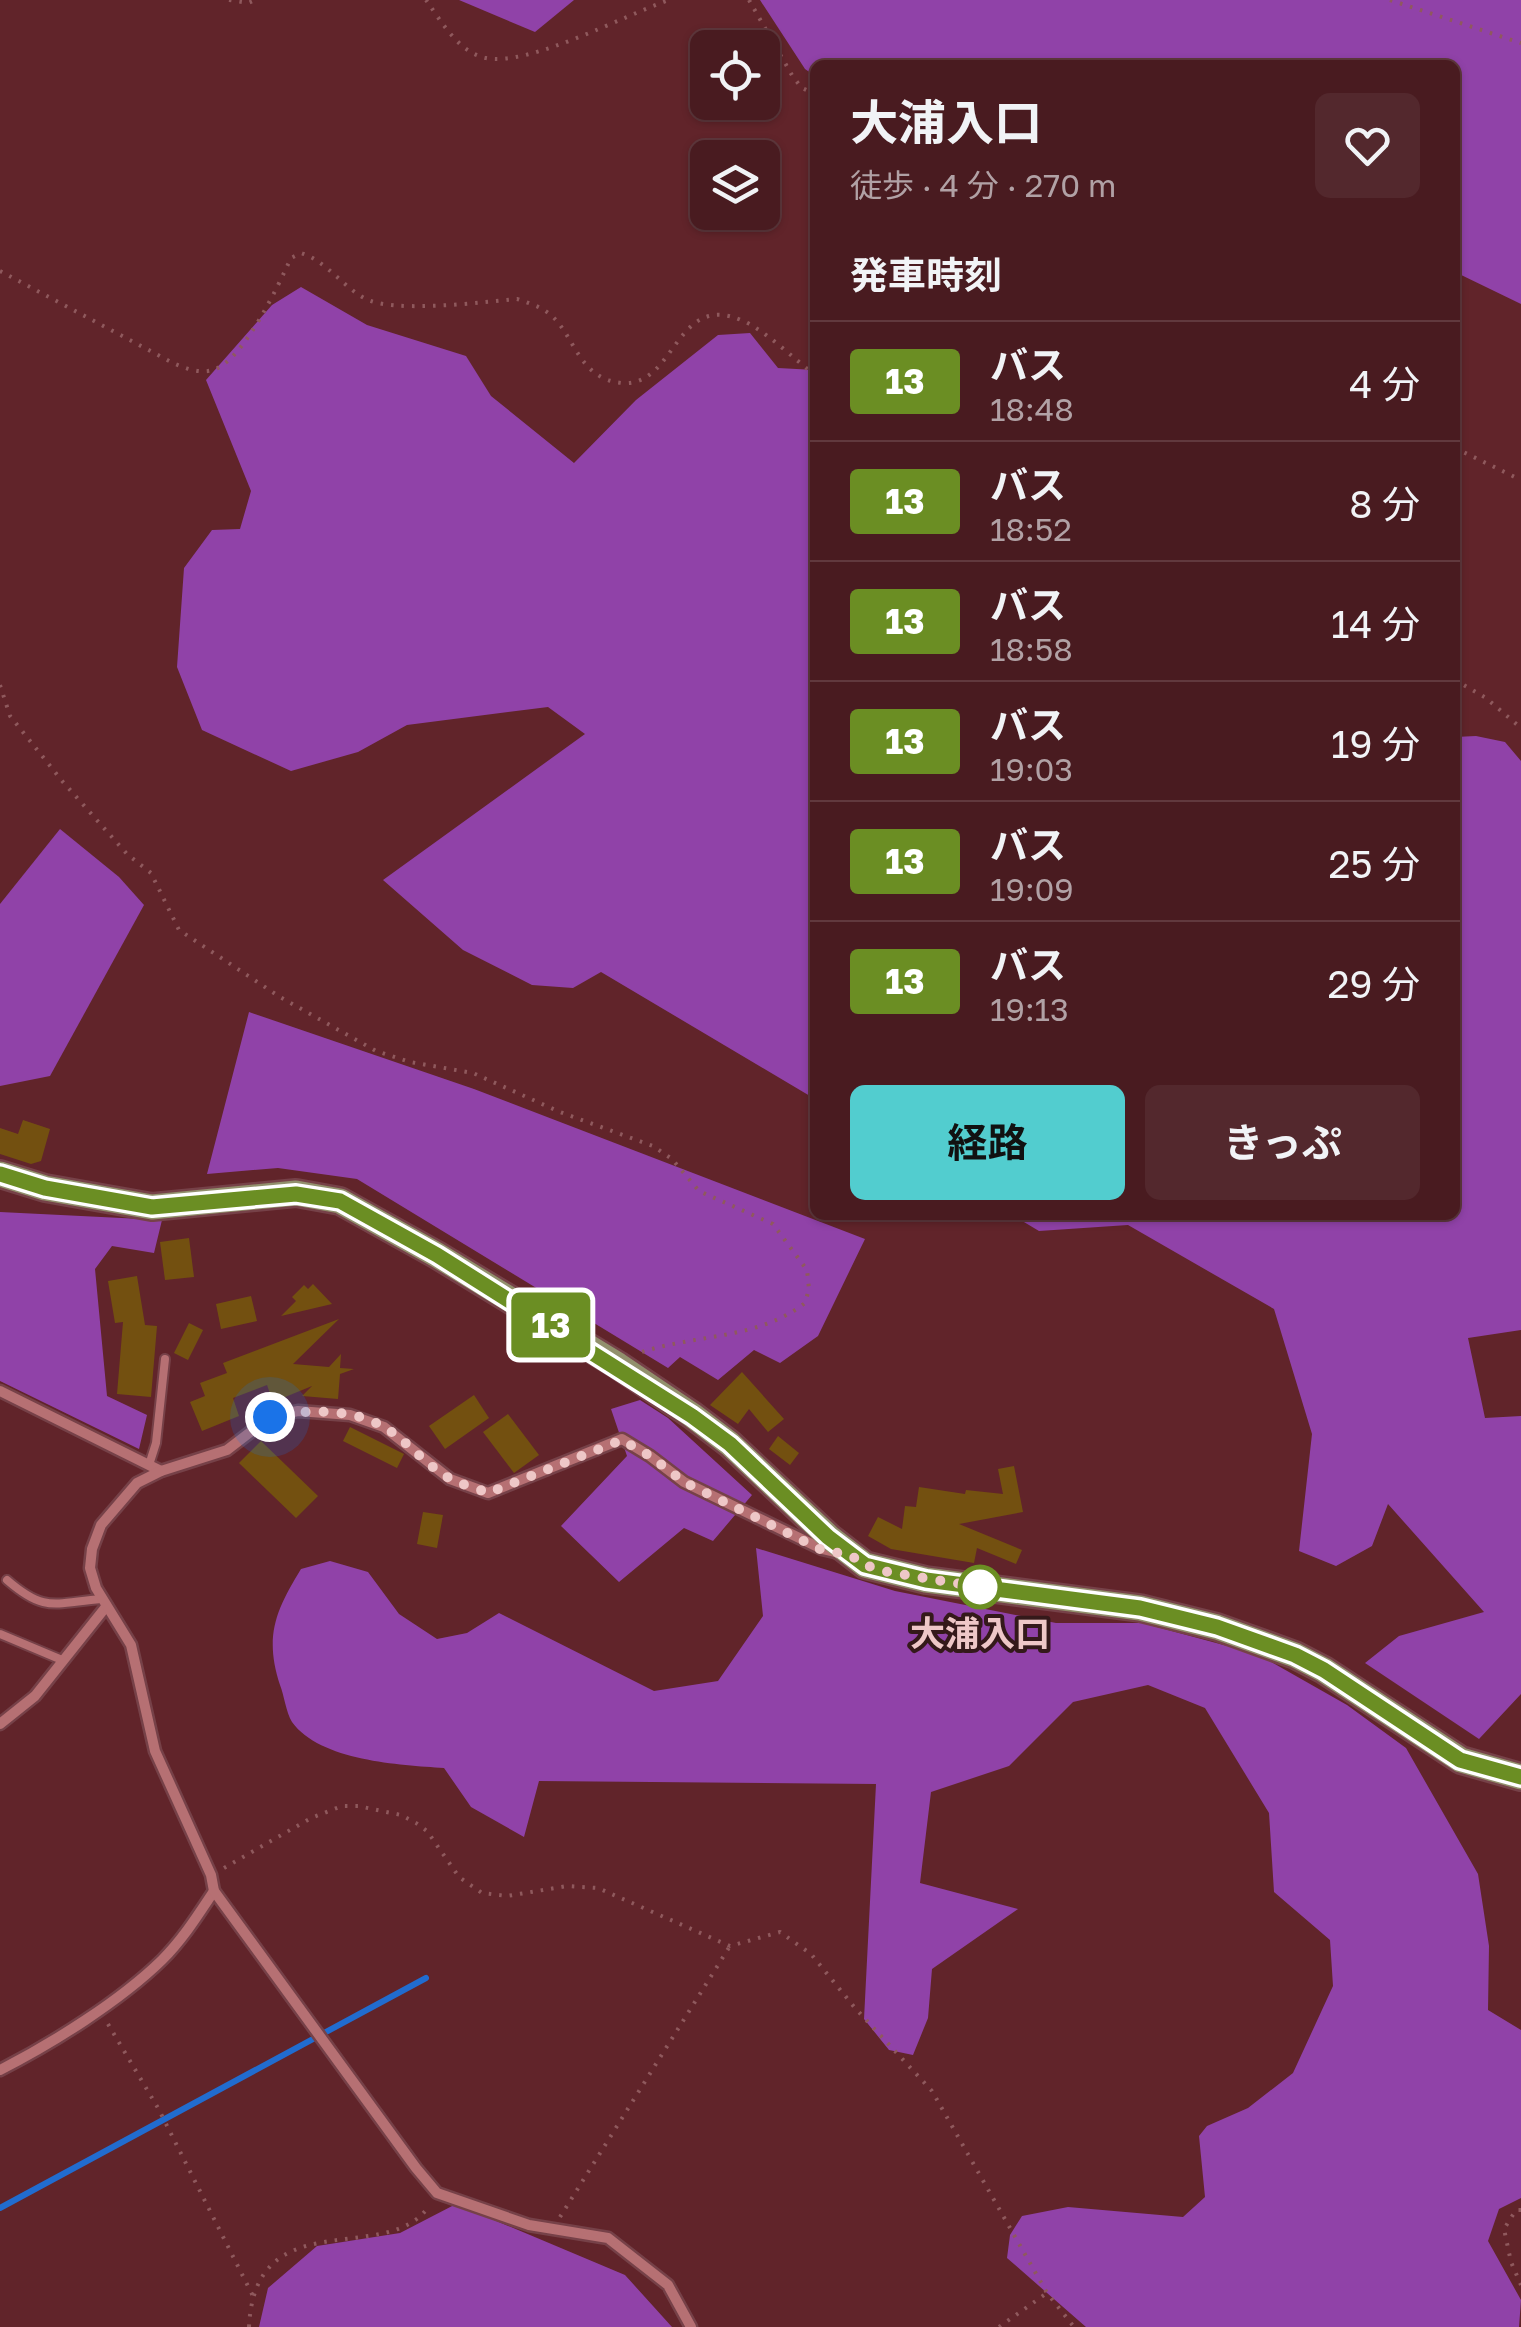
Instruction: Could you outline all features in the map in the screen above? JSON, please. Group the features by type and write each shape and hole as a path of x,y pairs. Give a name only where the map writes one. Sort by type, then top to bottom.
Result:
{"main road":[{"path":"0,1174 45,1188 152,1207 296,1194 340,1201 437,1255 618,1366 730,1444 850,1555 876,1569 926,1580 1140,1608 1217,1627 1295,1655 1324,1670 1460,1760 1521,1777"}],"street":[{"path":"0,1391 161,1471"},
{"path":"692,2327 668,2285 608,2238 529,2225 438,2193 214,1891 211,1875 155,1751 131,1645 103,1604 90,1568 92,1549 100,1524 138,1483 161,1471 227,1450 270,1417 298,1411 350,1415 384,1427 450,1479 488,1493 622,1440 684,1482 822,1550 850,1555"},
{"path":"0,1724 35,1696 103,1604"},
{"path":"0,2070 99,2009 160,1962 183,1937 214,1891"}],"lane":[{"path":"149,1465 156,1443 165,1359"},
{"path":"7,1580 31,1600 45,1604 103,1604"},
{"path":"0,1634 62,1660"}],"path":[{"path":"229,0 255,0"},
{"path":"426,0 448,31 471,52 486,58 521,58 669,0"},
{"path":"749,0 793,77 810,92"},
{"path":"1390,0 1521,43"},
{"path":"0,271 193,370 215,370 234,353 256,327 291,258 302,253 314,257 350,288 377,304 517,299 532,304 552,316 575,354 608,378 623,383 658,368 693,322 718,314 743,320 810,371"},
{"path":"1460,450 1521,480"},
{"path":"1460,683 1486,698 1521,728"},
{"path":"0,685 10,716 128,854 150,873 180,930 294,1006 376,1051 410,1062 472,1073 560,1112 653,1146 672,1159 700,1191 773,1224 807,1270 809,1289 804,1303 768,1326 664,1344 632,1355 618,1366"},
{"path":"211,1875 311,1818 342,1806 358,1806 401,1814 416,1823 427,1831 460,1876 482,1893 507,1896 567,1886 598,1888 730,1946 780,1932 810,1954 854,2008 932,2091 1047,2293 1074,2327"},
{"path":"554,2228 730,1946"},
{"path":"99,2009 158,2108 254,2298"},
{"path":"250,2327 254,2298 262,2279 294,2250 314,2242 398,2231 423,2214 438,2193"},
{"path":"1521,2210 1516,2210 1504,2229 1521,2285"},
{"path":"999,2327 1047,2293"}],"shaded area":[{"path":"459,0 574,0 535,32"},
{"path":"760,0 1521,0 1521,304 1460,274 1460,60 810,60 810,72"},
{"path":"301,287 367,325 466,356 491,396 574,463 636,400 718,335 750,333 778,368 810,370 810,1096 601,972 573,988 532,985 463,950 383,880 585,734 548,707 407,725 358,752 291,771 202,730 177,667 184,568 212,530 240,529 251,491 206,380 272,305"},
{"path":"1460,737 1505,742 1521,761 1521,1330 1468,1338 1485,1418 1521,1416 1521,1694 1479,1739 1365,1663 1399,1636 1484,1612 1388,1504 1372,1546 1336,1566 1299,1551 1312,1434 1274,1309 1128,1225 1039,1231 1020,1220 1460,1220"},
{"path":"60,829 119,877 144,905 50,1076 0,1086 0,904"},
{"path":"249,1012 474,1089 865,1239 818,1336 780,1363 754,1350 718,1380 680,1357 668,1368 357,1179 278,1168 207,1174"},
{"path":"0,1212 162,1220 154,1253 112,1246 95,1269 107,1396 147,1415 139,1449 0,1381"},
{"path":"640,1400 668,1418 752,1495 713,1541 684,1528 619,1582 561,1526 627,1456 611,1409"},
{"path":"756,1548 895,1591 1056,1623 1142,1623 1257,1654 1347,1705 1406,1748 1478,1874 1489,1946 1488,2010 1521,2030 1521,2198 1499,2209 1488,2241 1521,2300 1519,2327 1086,2327 1007,2258 1010,2235 1022,2216 1068,2207 1183,2217 1205,2197 1199,2136 1207,2126 1248,2108 1293,2073 1333,1986 1330,1940 1274,1892 1269,1813 1205,1708 1148,1685 1073,1702 1009,1766 931,1792 920,1883 1018,1909 932,1969 928,2018 913,2055 889,2050 864,2019 876,1784 539,1781 524,1837 471,1807 444,1768 341,1753 305,1735 288,1713 275,1668 273,1638 279,1611 301,1569 330,1561 368,1572 399,1614 437,1639 467,1633 499,1613 654,1691 718,1681 763,1616"},
{"path":"456,2204 625,2275 672,2327 259,2327 268,2288 317,2246 400,2233"}],"building":[{"path":"23,1120 50,1129 41,1161 31,1164 0,1154 0,1128 18,1134"},
{"path":"189,1238 194,1277 165,1280 160,1242"},
{"path":"137,1276 145,1325 157,1326 151,1397 117,1394 123,1322 115,1323 108,1281"},
{"path":"313,1284 332,1304 281,1316 296,1301 292,1297 304,1285 308,1289"},
{"path":"251,1296 257,1321 221,1329 216,1304"},
{"path":"339,1319 293,1364 329,1367 341,1354 340,1368 354,1369 340,1374 338,1399 302,1396 312,1386 273,1402 267,1385 233,1398 239,1416 202,1431 190,1402 205,1396 200,1383 227,1373 223,1363"},
{"path":"189,1323 203,1330 188,1360 174,1353"},
{"path":"742,1372 784,1419 768,1432 749,1409 738,1424 710,1405"},
{"path":"474,1395 489,1418 445,1449 429,1426"},
{"path":"508,1414 539,1455 514,1473 483,1432"},
{"path":"350,1427 404,1454 397,1468 343,1441"},
{"path":"778,1436 799,1453 790,1465 769,1449"},
{"path":"261,1441 318,1496 296,1518 239,1463"},
{"path":"1014,1466 1023,1512 959,1524 1022,1550 1016,1564 977,1548 974,1563 891,1549 868,1536 878,1517 902,1529 905,1506 916,1507 919,1487 965,1494 966,1490 1003,1494 998,1469"},
{"path":"423,1512 443,1515 437,1548 417,1544"}],"waterway":[{"path":"0,2208 426,1978"}],"bus line":[{"name":"13","path":"0,1174 45,1188 152,1207 296,1194 340,1201 437,1255 692,1416 730,1444 828,1537 865,1565 926,1580 1140,1608 1217,1627 1295,1655 1324,1670 1460,1760 1521,1777"}],"place":[{"name":"大浦入口","path":"980,1587"}],"route":[{"path":"270,1417 298,1411 367,1420 384,1427 450,1479 488,1493 622,1440 684,1482 822,1550 850,1555 865,1565 888,1572 997,1590 980,1587"}]}
